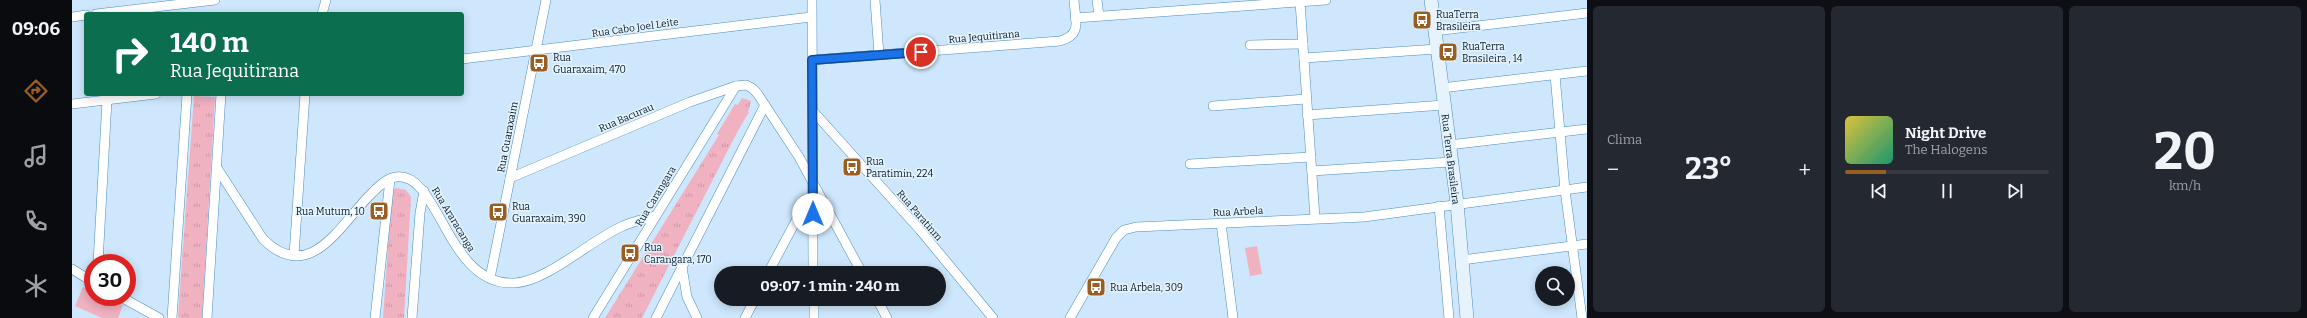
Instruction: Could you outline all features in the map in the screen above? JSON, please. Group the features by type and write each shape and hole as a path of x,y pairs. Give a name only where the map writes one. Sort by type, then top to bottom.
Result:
{"street":[{"path":"113,12 215,0"},
{"path":"323,12 326,0"},
{"name":"Rua Guaraxaim","path":"490,278 546,0"},
{"path":"812,0 812,200 814,266"},
{"path":"875,0 879,55"},
{"name":"Rua Jequitirana","path":"812,60 1060,41 1074,34 1074,0"},
{"path":"1097,0 1099,16"},
{"path":"1075,18 1326,0"},
{"name":"Rua Terra Brasileira","path":"1430,0 1457,203 1467,318"},
{"path":"1300,2 1315,218"},
{"path":"1434,31 1587,13"},
{"path":"72,17 84,15"},
{"name":"Rua Cabo Joel Leite","path":"464,59 812,17"},
{"path":"1250,44 1303,44"},
{"path":"1304,58 1437,49"},
{"path":"1441,88 1587,71"},
{"path":"1555,75 1565,190 1573,246 1584,301 1582,318"},
{"name":"Rua Bacurau","path":"510,178 690,102 736,86 752,88 765,105"},
{"name":"Rua Carangara","path":"593,318 736,86"},
{"path":"72,104 140,96"},
{"path":"172,318 187,96"},
{"path":"207,318 221,96"},
{"path":"294,255 305,96"},
{"path":"1213,106 1306,99"},
{"path":"98,254 107,100"},
{"path":"656,318 765,105 800,157 858,266"},
{"path":"1308,115 1444,105"},
{"name":"Rua Paratinm","path":"812,110 920,230 993,318"},
{"path":"1449,145 1587,129"},
{"path":"1190,164 1311,156"},
{"path":"1312,171 1451,162"},
{"path":"217,168 263,239 271,247 294,255 308,255 321,249 364,200 390,179"},
{"name":"Rua Araracanga","path":"390,179 403,177 411,180 424,190 457,250 469,265 490,278 514,283 525,282 539,276 624,226 656,216"},
{"path":"375,318 390,179"},
{"name":"Rua Arbela","path":"1070,318 1116,238 1124,230 1136,227 1364,217 1457,203 1587,187"},
{"path":"412,318 420,213 424,190"},
{"path":"772,266 799,215 812,200"},
{"name":"Rua Terra Brasileira","path":"1439,206 1449,318"},
{"path":"1220,223 1233,318"},
{"path":"1462,260 1587,244"},
{"path":"682,267 687,297 697,318"},
{"path":"72,269 84,276"},
{"path":"136,306 158,318"},
{"path":"745,318 751,306"},
{"path":"814,306 814,318"},
{"path":"880,306 887,318"}],"green space":[{"path":"194,96 215,97 202,318 180,318 178,317"},
{"path":"742,98 751,101 749,109 642,318 605,318"},
{"path":"735,104 749,112 731,142 717,134"},
{"path":"396,188 406,190 411,197 404,318 383,318 392,191"},
{"path":"1257,246 1262,274 1250,276 1245,248"},
{"path":"83,287 84,306 123,306 118,318 102,318 75,306"}],"place":[{"name":"RuaTerra Brasileira","path":"1422,20"},
{"name":"RuaTerra Brasileira , 14","path":"1448,52"},
{"name":"Rua Guaraxaim, 470","path":"539,63"},
{"name":"Rua Paratimin, 224","path":"852,167"},
{"name":"Rua Mutum, 10","path":"379,211"},
{"name":"Rua Guaraxaim, 390","path":"498,212"},
{"name":"Rua Carangara, 170","path":"630,253"},
{"name":"Rua Arbela, 309","path":"1096,287"}],"route":[{"path":"813,214 812,60 921,52"}]}
